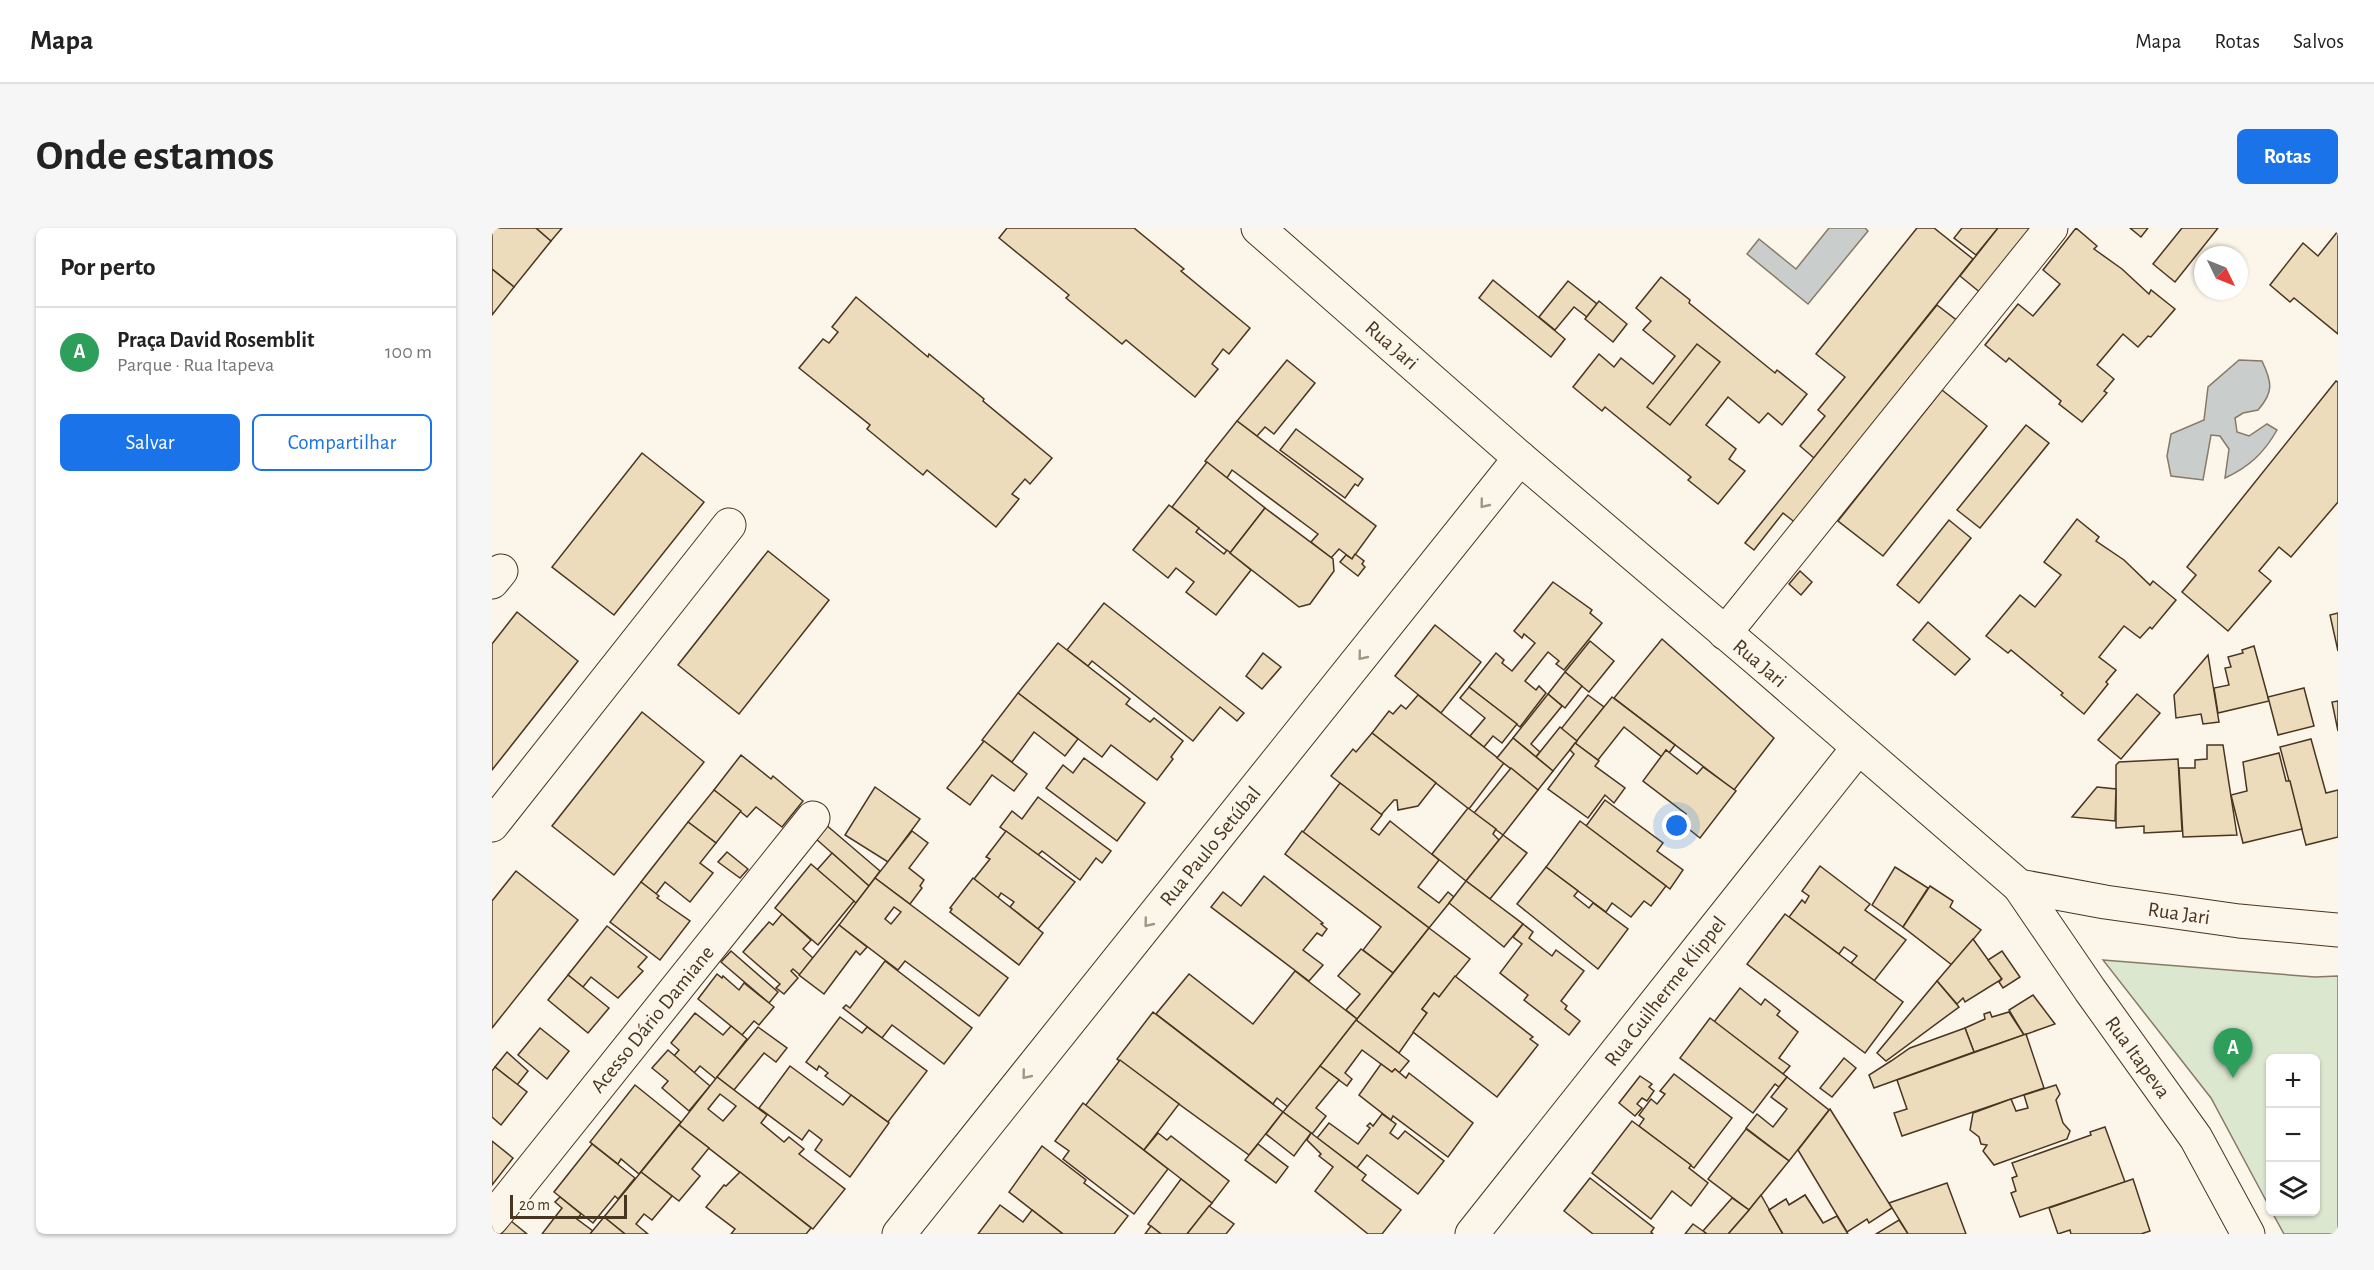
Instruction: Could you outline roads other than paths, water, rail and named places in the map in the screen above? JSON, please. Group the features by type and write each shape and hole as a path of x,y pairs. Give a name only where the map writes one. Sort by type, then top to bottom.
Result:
{"street":[{"name":"Rua Jari","path":"1258,228 1520,458 2019,886 2105,902 2228,920 2338,930"},
{"path":"1725,633 2051,228"},
{"name":"Rua Paulo Setúbal","path":"899,1234 1520,458"},
{"path":"492,825 729,525"},
{"name":"Rua Guilherme Klippel","path":"1472,1234 1858,748"},
{"name":"Acesso Dário Damiane","path":"492,1219 813,818"},
{"name":"Rua Itapeva","path":"2019,886 2196,1138 2248,1234"}],"place":[{"name":"Praça David Rosemblit","path":"2233,1078"}]}
